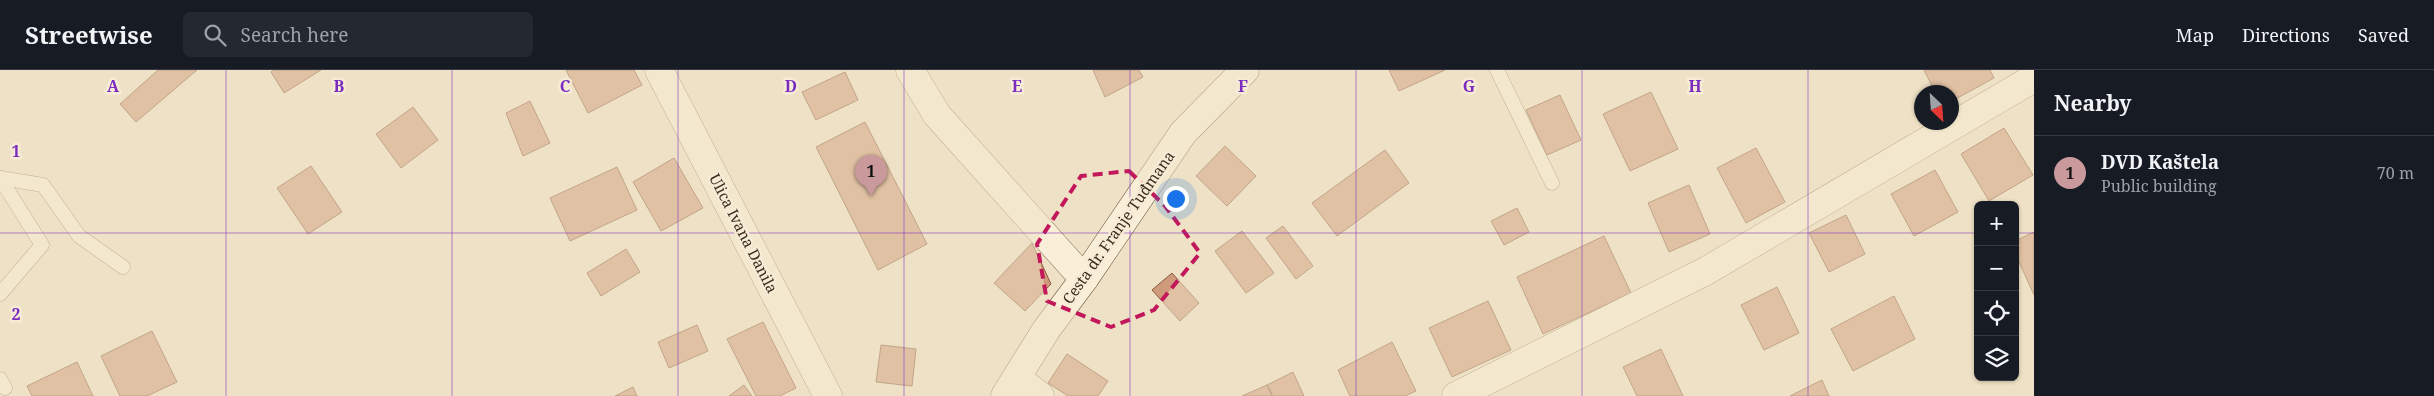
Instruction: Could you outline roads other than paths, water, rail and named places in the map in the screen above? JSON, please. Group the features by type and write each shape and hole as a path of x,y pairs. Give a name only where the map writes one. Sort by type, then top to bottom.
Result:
{"street":[{"name":"Ulica Ivana Danila","path":"659,70 828,396"},
{"path":"910,70 937,115 1084,279"},
{"name":"Cesta dr. Franje Tuđmana","path":"1011,387 1046,330 1084,279 1183,133 1245,70"},
{"path":"1456,396 1706,271 2034,78"},
{"path":"1011,387 1040,396"}],"lane":[{"path":"1497,70 1552,183"},
{"path":"0,178 43,185 79,236 123,267"},
{"path":"0,178 42,245 0,294"}],"place":[{"name":"DVD Kaštela","path":"871,196"}]}
